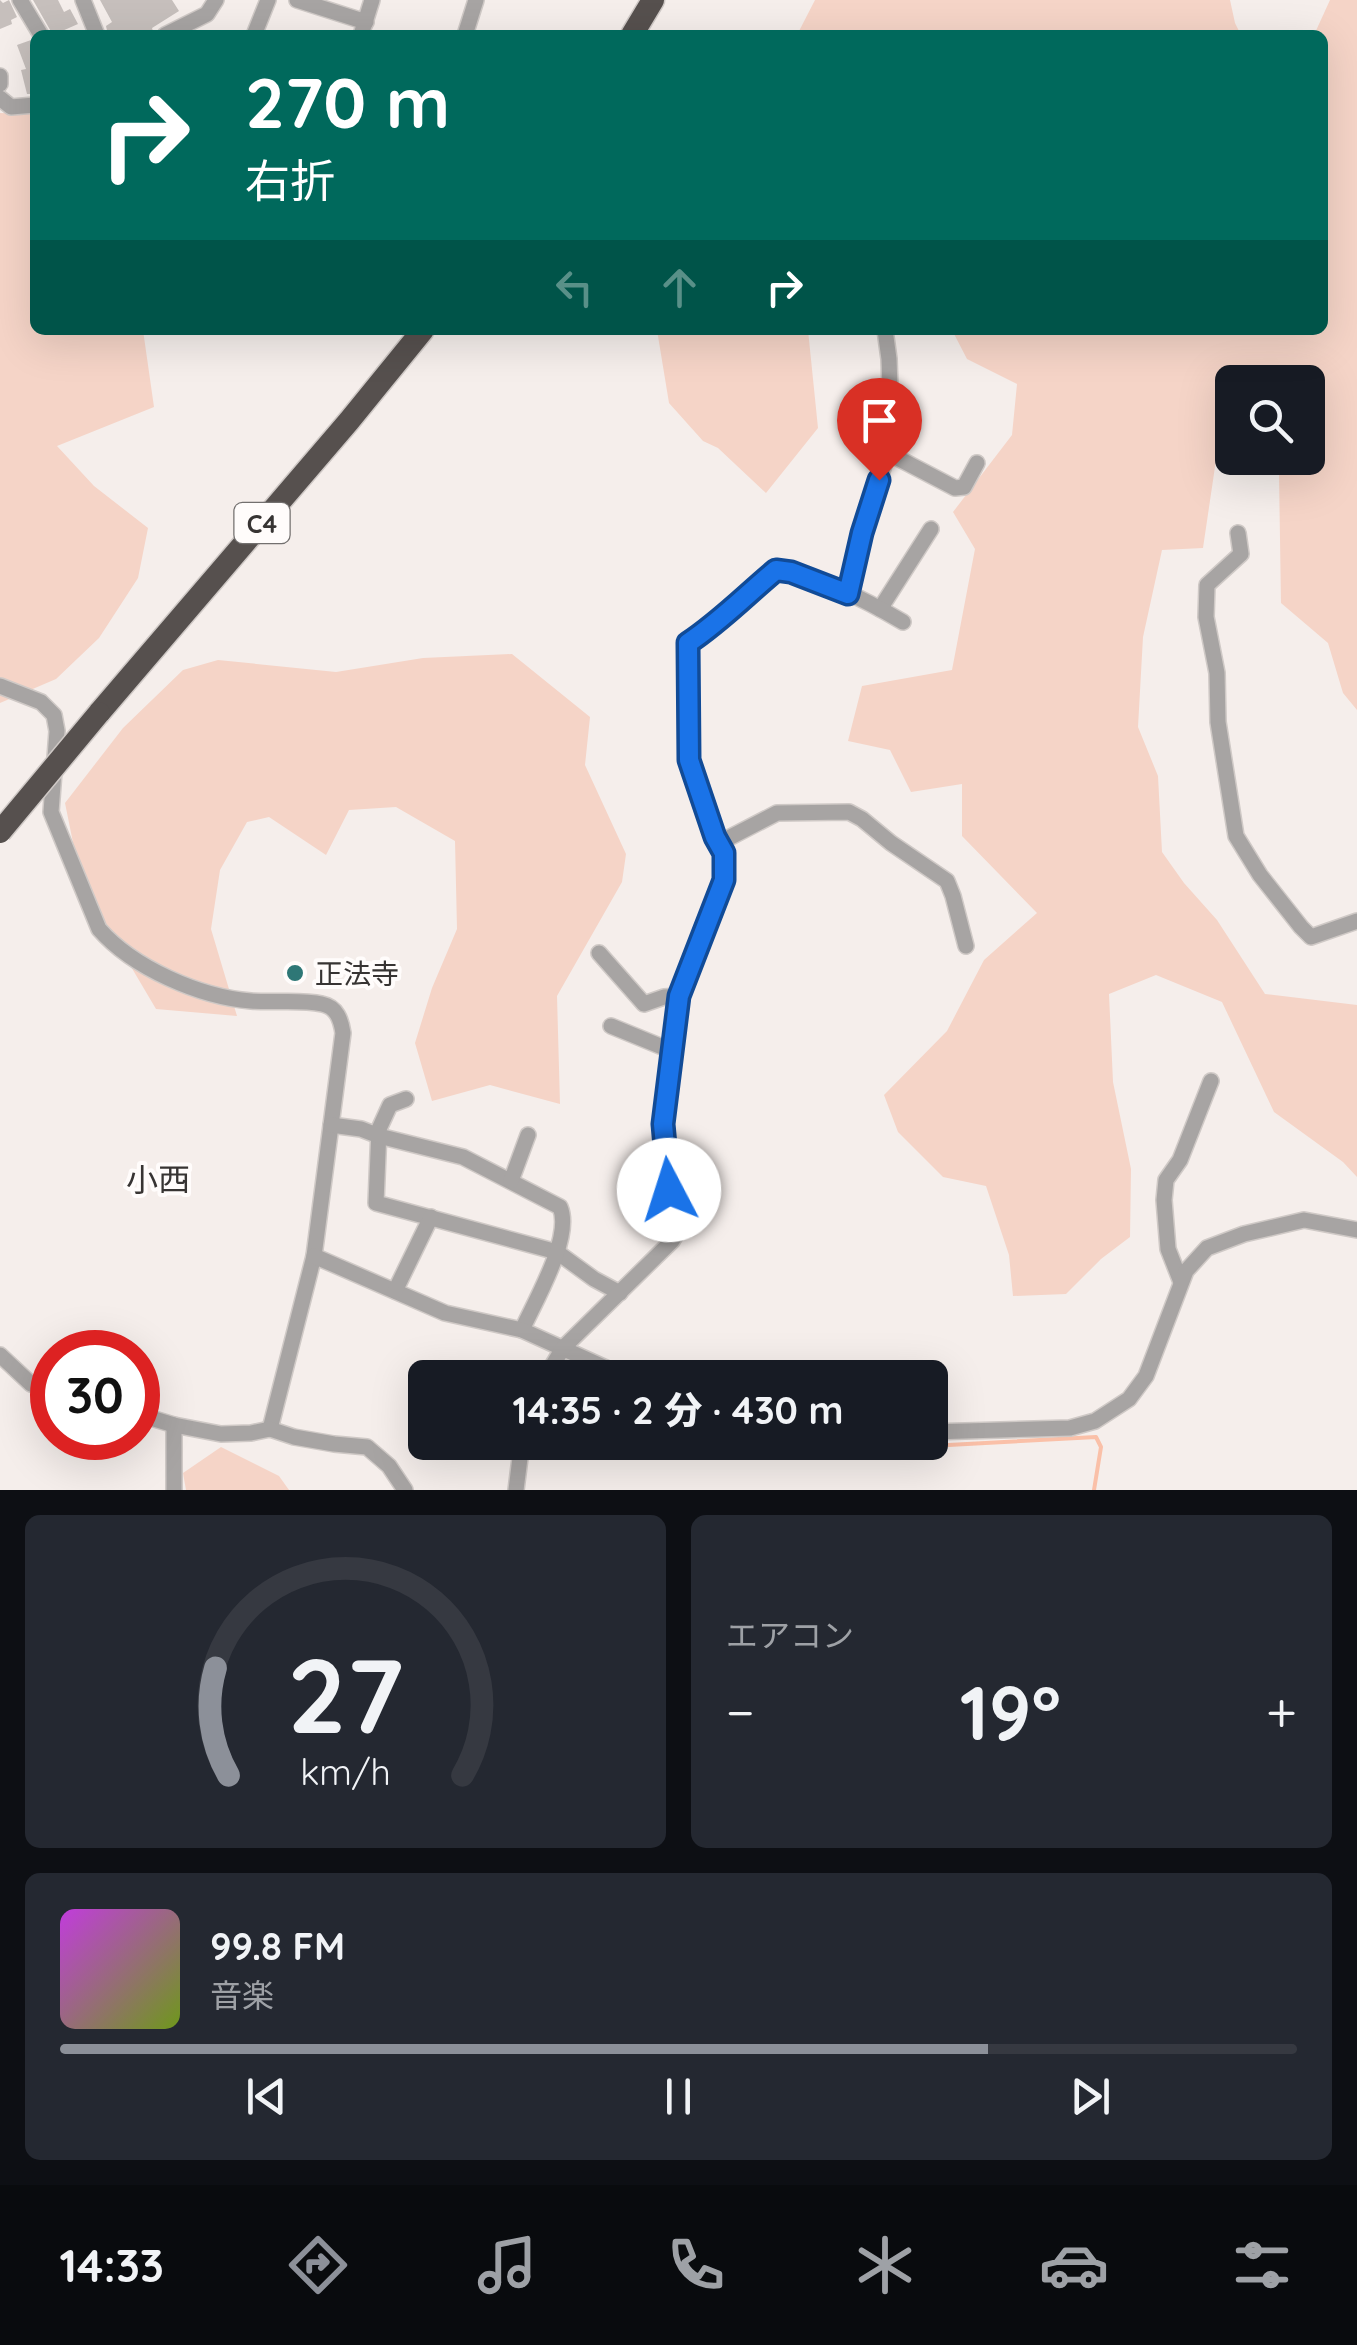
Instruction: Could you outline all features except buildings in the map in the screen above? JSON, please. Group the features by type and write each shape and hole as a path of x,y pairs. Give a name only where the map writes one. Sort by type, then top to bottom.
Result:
{"highway":[{"path":"635,30 652,0"},
{"name":"C4","path":"0,832 419,335"}],"street":[{"path":"20,0 38,30"},
{"path":"83,0 96,30"},
{"path":"175,30 207,14 216,0"},
{"path":"256,30 268,0"},
{"path":"297,0 363,29 372,0"},
{"path":"467,30 476,0"},
{"path":"0,98 11,107 30,105"},
{"path":"848,594 862,533 888,454 891,416 886,335"},
{"path":"888,454 955,488 964,487 978,464"},
{"path":"880,609 931,528"},
{"path":"1238,533 1241,554 1208,585 1206,617 1217,673 1218,722 1236,836 1260,875 1311,936 1357,921"},
{"path":"556,1360 672,1241 678,1230 669,1190 663,1124 679,996 724,880 724,853 689,760 688,643 715,626 776,570 848,594 902,622"},
{"path":"0,686 41,702 54,715 57,731 51,812 99,929 111,942 150,969 217,998 325,1004 340,1017 343,1033 314,1256 270,1429"},
{"path":"719,843 777,813 849,812 947,882 966,946"},
{"path":"599,953 644,1004 679,996"},
{"path":"611,1026 672,1051"},
{"path":"1181,1282 1168,1249 1166,1180 1180,1160 1212,1081"},
{"path":"406,1099 390,1105 380,1128 376,1203 557,1252 620,1293"},
{"path":"331,1124 463,1156 560,1208 564,1217 557,1252 522,1330"},
{"path":"511,1182 528,1135"},
{"path":"395,1291 430,1216"},
{"path":"948,1431 1070,1428 1094,1421 1130,1399 1146,1376 1186,1271 1207,1248 1244,1234 1304,1220 1357,1230"},
{"path":"314,1256 446,1313 522,1330 590,1360"},
{"path":"0,1355 30,1383"},
{"path":"160,1421 221,1434 270,1429 334,1444 367,1447 389,1466 405,1490"},
{"path":"174,1425 174,1490"},
{"path":"516,1490 520,1460"}],"shaded area":[{"path":"815,0 1230,0 1238,30 800,30"},
{"path":"1330,0 1357,0 1357,710 1343,693 1328,643 1281,603 1279,475 1325,475 1325,365 1215,365 1215,467 1203,548 1162,550 1143,637 1138,727 1158,776 1162,852 1217,920 1265,994 1357,1005 1357,1177 1343,1162 1274,1112 1222,1002 1156,975 1109,994 1113,1082 1131,1169 1130,1237 1066,1294 1013,1296 1009,1255 986,1186 943,1177 898,1132 884,1095 947,1031 984,960 1037,913 962,836 962,784 911,792 890,750 848,741 862,686 952,670 975,549 953,512 1012,435 1017,384 967,359 955,335 1328,335 1328,30 1316,30"},
{"path":"0,113 30,114 30,335 144,335 154,407 57,446 94,486 148,528 138,578 99,638 56,679 0,703"},
{"path":"658,335 809,335 818,428 766,493 718,448 703,441 669,403"},
{"path":"512,654 590,717 585,765 626,854 622,882 557,996 560,1104 490,1085 432,1101 415,1043 432,988 457,929 455,841 396,807 349,810 326,855 269,817 247,822 220,870 211,929 237,1016 156,1009 117,943 86,907 65,803 123,728 183,670 218,660 336,672 423,658"},
{"path":"221,1447 279,1476 289,1490 186,1490 183,1473"}],"waterway":[{"path":"948,1445 1096,1437 1101,1447 1094,1490"}],"place":[{"name":"正法寺","path":"295,973"}],"district":[{"name":"小西","path":"158,1179"}],"route":[{"path":"669,1190 663,1124 679,996 724,880 724,853 689,760 688,643 715,626 776,570 848,594 879,480"}]}
